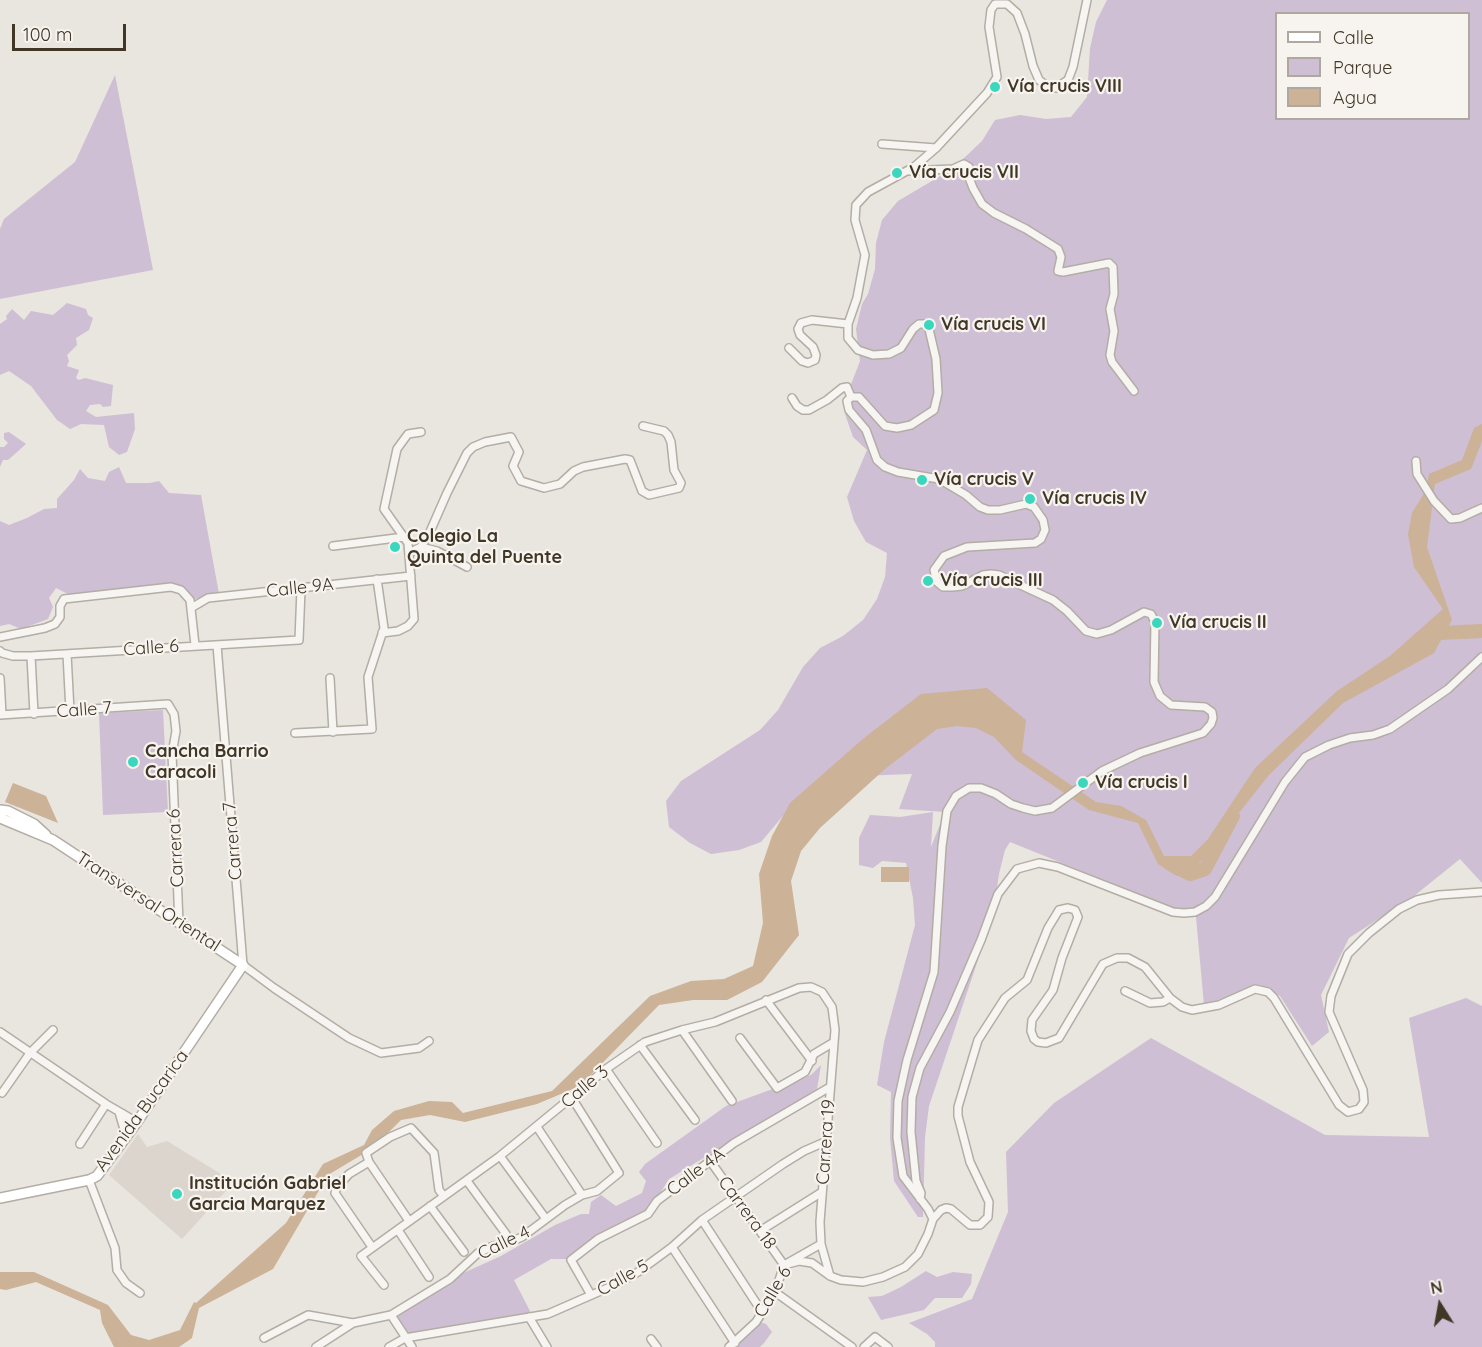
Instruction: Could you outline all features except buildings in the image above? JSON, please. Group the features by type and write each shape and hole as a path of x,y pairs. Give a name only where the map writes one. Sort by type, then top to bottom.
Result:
{"main road":[{"name":"Transversal Oriental","path":"0,810 8,811 34,824 53,840 243,965"},
{"name":"Transversal Oriental","path":"0,819 53,840"},
{"name":"Avenida Bucarica","path":"0,1198 89,1180 98,1176 243,965"}],"street":[{"path":"933,1219 903,1176 897,1138 898,1101 907,1060 934,972 942,846 947,811 956,796 969,788 981,788 1011,804 1035,811 1052,808 1102,771 1140,753 1203,732 1211,724 1213,718 1212,712 1205,707 1171,705 1160,696 1154,682 1155,622 1151,614 1144,612 1111,630 1097,634 1086,631 1053,600 999,575 983,575 962,586 943,587 937,582 934,570 948,553 967,547 1035,543 1041,540 1045,530 1042,520 1034,507 1026,504 1000,510 988,510 939,479 898,472 885,467 877,460 866,430 849,410 847,401 859,397 885,426 897,428 911,425 934,410 939,393 929,329 925,324 919,324 913,329 901,348 889,354 873,355 858,350 848,338 848,324 857,298 865,255 855,220 856,205 868,192 905,171 936,148 977,104 997,77 989,27 994,3 1007,4 1017,13 1039,80 1048,87 1056,88 1068,80 1073,67 1087,0"},
{"path":"882,144 936,148"},
{"path":"905,171 953,169 964,164 969,167 968,175 972,188 982,204 1058,249 1061,257 1058,271 1108,263 1113,267 1114,294 1110,309 1114,331 1110,355 1112,362 1134,391"},
{"path":"789,348 802,361 808,363 815,360 816,354 813,347 800,335 798,329 801,323 812,320 848,324"},
{"path":"792,398 797,406 803,410 809,410 842,388 847,387 851,398"},
{"path":"409,553 421,547 429,534 467,453 473,447 486,442 512,437 519,452 513,466 521,482 544,488 560,484 574,471 583,467 625,459 630,460 642,491 649,495 679,488 681,483 674,470 668,435 664,430 644,426"},
{"path":"382,633 398,631 408,626 414,619 408,543 384,509 397,449 408,434 421,432"},
{"path":"1416,461 1418,474 1434,501 1450,519 1460,518 1482,508"},
{"path":"333,546 404,537"},
{"path":"421,547 437,551 467,567"},
{"name":"Calle 9A","path":"191,608 208,598 411,576"},
{"path":"295,733 372,729 368,677 384,628 377,579"},
{"path":"0,637 55,624 60,617 60,606 64,599 72,596 171,587 181,590 190,600 195,645"},
{"name":"Calle 6","path":"1,655 31,656 299,640 301,589"},
{"name":"Carrera 7","path":"217,645 243,965"},
{"path":"67,654 70,711"},
{"path":"31,656 34,714"},
{"path":"920,1199 911,1132 912,1097 920,1068 950,1012 998,894 1017,869 1039,863 1058,867 1173,912 1195,912 1215,897 1285,782 1305,757 1350,738 1373,735 1390,729 1448,689 1482,657"},
{"path":"0,678 1,715"},
{"path":"330,678 333,732"},
{"name":"Calle 7","path":"1,715 168,704"},
{"name":"Carrera 6","path":"168,704 174,714 176,731 172,754 179,923"},
{"path":"784,1264 799,1261 812,1263 830,1276 841,1280 863,1282 898,1271 910,1263 918,1254 933,1219 941,1210 951,1209 970,1225 980,1225 988,1217 989,1202 970,1162 958,1116 958,1107 978,1040 1005,998 1027,980 1048,928 1059,910 1068,908 1075,910 1078,917 1062,958 1053,990 1032,1020 1030,1031 1038,1042 1046,1043 1059,1038 1098,969 1108,960 1117,958 1136,961 1156,978 1170,998 1182,1007 1192,1010 1219,1005 1255,989 1268,992 1274,998 1339,1105 1348,1112 1354,1112 1364,1102 1363,1090 1329,1012 1331,996 1348,954 1369,933 1399,909 1417,900 1482,890"},
{"path":"243,965 349,1038 381,1053 419,1048 429,1041"},
{"name":"Calle 3","path":"384,1285 361,1256 500,1156 606,1069 640,1045 682,1030 715,1022 799,988 811,987 822,992 832,1008"},
{"path":"1125,991 1150,1003 1163,1002 1170,998"},
{"path":"766,1000 812,1061"},
{"name":"Carrera 19","path":"830,1276 821,1244 820,1222 834,1042 832,1008"},
{"path":"2,1093 30,1053 53,1030"},
{"path":"682,1030 732,1101"},
{"path":"0,1032 106,1104 137,1122"},
{"path":"740,1038 777,1088 805,1072 814,1054 834,1042"},
{"path":"640,1045 695,1120"},
{"path":"606,1069 657,1143"},
{"name":"Calle 4A","path":"591,1295 571,1260 598,1239 648,1214 657,1201 734,1143 830,1088"},
{"name":"Calle 4","path":"353,1323 391,1315 450,1279 478,1253 522,1237 582,1195 597,1191 619,1173 572,1098"},
{"path":"80,1144 106,1104"},
{"path":"119,1112 126,1136"},
{"path":"537,1127 582,1195"},
{"path":"409,1221 369,1162 366,1153 390,1137 411,1128 434,1153 439,1190 443,1195"},
{"name":"Calle 5","path":"389,1347 405,1338 548,1314 619,1283 672,1247 702,1220 790,1160 827,1141"},
{"path":"500,1156 546,1219"},
{"path":"369,1162 349,1174 337,1187 335,1193 372,1247"},
{"name":"Carrera 18","path":"711,1162 784,1264"},
{"path":"89,1180 115,1248 117,1270 126,1283 140,1293"},
{"path":"466,1181 506,1234"},
{"path":"760,1231 822,1192"},
{"path":"430,1206 464,1252"},
{"path":"702,1220 762,1312"},
{"path":"398,1230 429,1277"},
{"name":"Calle 6","path":"732,1345 756,1322 775,1292 784,1264 821,1244"},
{"path":"672,1247 732,1345"},
{"path":"775,1292 841,1344 852,1347"},
{"path":"264,1338 308,1315 353,1323"},
{"path":"391,1315 412,1347"},
{"path":"529,1317 547,1347"},
{"path":"316,1347 353,1323"},
{"path":"864,1347 875,1337 888,1347"},
{"path":"651,1339 657,1347"}],"shaded area":[{"name":"Institución Gabriel Garcia Marquez","path":"138,1134 147,1147 167,1141 234,1182 182,1239 109,1175"}],"green space":[{"path":"1107,0 1482,0 1482,883 1460,859 1414,896 1349,938 1321,995 1329,1032 1312,1046 1280,996 1260,985 1204,1005 1196,917 1010,842 1005,850 999,874 993,915 929,1106 925,1137 923,1217 918,1217 894,1181 890,1138 891,1092 877,1085 884,1042 915,925 913,898 906,863 882,861 873,868 859,865 859,838 870,815 900,817 933,812 931,847 945,812 899,809 912,774 858,776 793,804 761,842 739,850 711,854 690,843 669,827 666,801 681,781 760,730 778,710 803,667 820,648 843,636 863,620 877,599 885,577 887,553 866,542 854,521 847,497 867,450 853,437 845,414 851,402 850,387 860,361 856,329 862,304 868,294 875,269 876,243 882,220 898,201 942,175 963,159 982,141 995,120 1020,115 1046,119 1071,117 1087,97 1090,48 1096,22"},
{"path":"115,75 153,270 0,299 0,229 4,219 75,162"},
{"path":"67,303 86,309 88,315 93,318 89,330 76,338 77,345 67,355 69,361 67,366 79,370 76,378 79,380 85,378 113,385 111,406 90,405 86,411 96,417 134,413 135,429 127,452 119,455 109,447 104,425 81,424 70,429 57,420 31,386 9,371 0,375 0,324 7,319 6,316 12,309 24,320 31,311 53,315"},
{"path":"9,432 26,444 8,460 3,460 0,467 0,447 8,443 4,439 4,433"},
{"path":"119,467 126,483 159,481 169,493 201,495 219,594 190,600 181,590 72,596 56,588 49,598 53,607 48,619 21,629 9,624 0,626 0,521 9,525 44,509 57,508 57,499 74,480 80,469 88,478 105,481 109,472"},
{"name":"Cancha Barrio Caracoli","path":"163,710 168,812 103,815 99,713"},
{"path":"1466,998 1482,1006 1482,1347 935,1347 935,1342 927,1334 909,1323 972,1299 1008,1212 1006,1152 1054,1103 1151,1038 1325,1135 1429,1137 1409,1018"},
{"path":"821,1065 817,1089 669,1179 647,1214 569,1259 551,1259 514,1280 531,1313 407,1336 392,1315 450,1279 501,1256 555,1225 581,1214 589,1214 591,1202 601,1195 616,1206 642,1193 646,1181 639,1172 645,1164 726,1106 811,1075"},
{"path":"926,1271 937,1277 953,1272 972,1274 971,1284 962,1298 935,1298 924,1310 881,1320 868,1297 882,1296"},
{"path":"759,1322 766,1324 772,1332 764,1343 760,1347 735,1347"}],"water":[{"path":"1482,424 1482,441 1471,469 1435,484 1427,547 1452,620 1434,653 1343,703 1269,775 1196,867 1177,876 1158,864 1138,823 1089,810 1016,760 994,737 976,728 957,726 937,729 885,769 820,828 801,851 791,881 799,935 762,982 727,1000 693,1000 659,1005 580,1086 537,1104 465,1122 430,1115 401,1120 373,1148 328,1175 273,1269 199,1308 192,1338 179,1347 114,1347 102,1323 100,1310 36,1282 6,1290 0,1289 0,1272 34,1272 108,1305 131,1335 149,1340 180,1330 194,1302 196,1303 286,1223 323,1164 364,1145 372,1130 394,1111 429,1101 452,1102 463,1113 552,1091 650,996 691,981 724,979 753,966 763,923 759,874 772,836 790,803 864,738 921,694 987,688 1026,720 1022,752 1096,802 1121,806 1146,820 1164,856 1191,856 1208,839 1255,768 1337,691 1390,656 1443,609 1414,567 1408,534 1412,513 1426,490 1429,474 1462,460 1474,428"},
{"path":"13,783 46,796 58,823 5,802"},
{"path":"881,867 909,867 909,882 881,882"}],"waterway":[{"path":"1440,633 1482,631"},
{"path":"1170,864 1190,874 1205,869 1233,816"}],"place":[{"name":"Vía crucis VIII","path":"995,87"},
{"name":"Vía crucis VII","path":"897,173"},
{"name":"Vía crucis VI","path":"929,325"},
{"name":"Vía crucis V","path":"922,480"},
{"name":"Vía crucis IV","path":"1030,499"},
{"name":"Colegio La Quinta del Puente","path":"395,547"},
{"name":"Vía crucis III","path":"928,581"},
{"name":"Vía crucis II","path":"1157,623"},
{"name":"Cancha Barrio Caracoli","path":"133,762"},
{"name":"Vía crucis I","path":"1083,783"},
{"name":"Institución Gabriel Garcia Marquez","path":"177,1194"}]}
